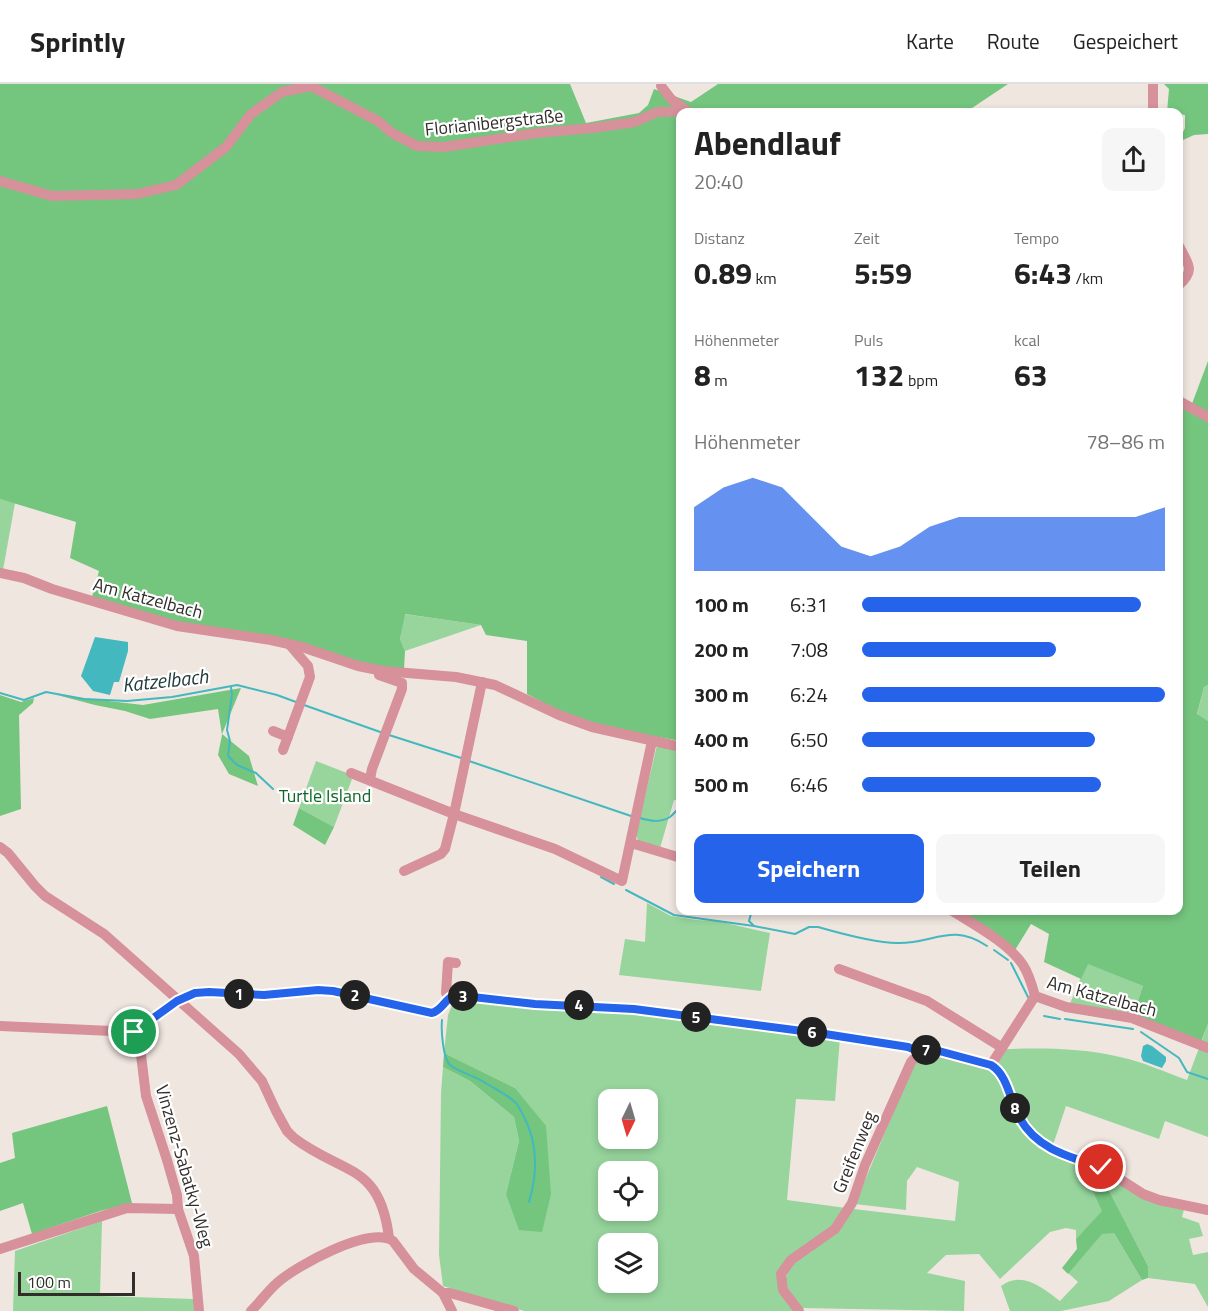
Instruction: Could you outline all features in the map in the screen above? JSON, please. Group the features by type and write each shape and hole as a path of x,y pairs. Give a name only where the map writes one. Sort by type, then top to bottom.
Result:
{"street":[{"path":"1153,84 1154,108"},
{"path":"661,85 671,99 683,108"},
{"path":"657,112 661,100 661,85"},
{"name":"Florianibergstraße","path":"0,182 52,196 137,194 176,186 226,147 251,114 282,92 311,86 378,121 408,143 417,146 444,147 537,133 592,128 635,122 657,112 676,112"},
{"path":"1183,254 1190,268 1189,276 1183,281"},
{"path":"1183,403 1208,417"},
{"name":"Am Katzelbach","path":"0,573 24,578 52,589 177,626 289,644 369,669 456,677 495,685 571,720 614,733 676,746"},
{"path":"283,750 309,681 310,672 308,666 289,644"},
{"name":"Am Katzelbach","path":"369,669 373,673 403,685 370,779"},
{"path":"404,871 441,854 445,849 482,682"},
{"path":"273,732 288,737"},
{"path":"351,773 454,814 555,849 622,881 652,741"},
{"path":"631,843 676,856"},
{"path":"0,847 8,853 45,896 104,934 239,1054 257,1074 287,1131 302,1144 356,1173 378,1193 387,1215 389,1238"},
{"name":"Am Katzelbach","path":"959,915 1015,955 1025,969 1035,996 1066,1007 1132,1018 1208,1048"},
{"path":"450,996 446,993 448,962 456,963"},
{"path":"839,969 936,1005 1001,1047"},
{"path":"0,1026 134,1032 177,1001 195,993 264,995 318,990 365,997 432,1013 438,1011 450,996 455,995 535,1004 634,1009 874,1041 908,1047 920,1052 939,1051 995,1067 1005,1082 1024,1125 1034,1137 1048,1147 1068,1157 1101,1167 1143,1194 1159,1200 1208,1210"},
{"path":"991,1065 1035,996"},
{"name":"Vinzenz-Sabatky-Weg","path":"138,1030 146,1096 167,1160 177,1196 178,1209 194,1256 199,1311"},
{"name":"Greifenweg","path":"799,1311 783,1290 781,1274 791,1260 835,1229 850,1206 896,1093 911,1062 920,1052"},
{"path":"0,1249 127,1208 178,1209"},
{"path":"251,1311 276,1283 327,1253 366,1238 389,1238 397,1245 414,1269 443,1293 452,1311"},
{"path":"443,1293 468,1297 514,1311"}],"green space":[{"path":"0,84 570,84 586,123 639,113 648,105 654,89 691,102 718,84 1008,84 972,108 676,108 676,740 612,729 565,714 527,694 527,641 486,635 481,625 405,614 400,639 405,651 404,670 374,666 168,621 92,597 99,571 70,558 76,522 0,499"},
{"path":"1164,84 1208,84 1208,134 1194,135 1183,140 1185,115 1183,115 1183,108 1167,108 1169,89"},
{"path":"1208,361 1208,685 1204,687 1197,714 1208,721 1208,1024 1200,1044 1132,1018 1143,986 1088,964 1081,979 1044,962 1049,934 1031,924 1015,950 962,915 1183,915 1183,406 1190,409"},
{"path":"0,499 15,503 3,570 0,570"},
{"path":"404,614 481,625 405,651 400,639"},
{"path":"1208,685 1208,721 1197,715 1204,687"},
{"path":"241,688 222,734 249,756 258,786 229,774 218,755 222,735 218,709 150,719 57,695 143,705"},
{"path":"0,695 21,702 34,698 33,703 19,715 21,809 0,816"},
{"path":"657,745 676,748 676,800 674,800 660,848 639,843 636,835"},
{"name":"Turtle Island","path":"316,761 347,773 352,779 334,827 299,808"},
{"path":"299,808 334,827 325,845 293,825"},
{"path":"647,903 671,916 717,921 770,933 761,991 619,975 625,939 645,942"},
{"path":"1087,963 1143,986 1132,1018 1069,1006"},
{"path":"456,996 590,1008 840,1037 835,1101 796,1099 787,1200 846,1208 831,1227 779,1269 796,1311 524,1311 443,1286 439,1255 443,1067 470,1081 514,1117 519,1141 506,1194 542,1231 515,1088 444,1053 448,1015"},
{"path":"1208,1024 1208,1137 1165,1121 1159,1139 1066,1106 1052,1148 1026,1124 995,1063 1004,1049 1077,1050 1129,1059 1187,1080"},
{"path":"929,1052 992,1068 1003,1082 1021,1126 1141,1196 1185,1206 1182,1217 1199,1223 1203,1236 1189,1239 1193,1255 1208,1252 1208,1307 1195,1284 1148,1278 1148,1266 1102,1177 1094,1176 1089,1183 1103,1211 1076,1239 1076,1230 1066,1228 1050,1232 1000,1279 979,1254 946,1255 927,1273 965,1281 964,1311 800,1308 787,1287 788,1271 854,1209 955,1221 959,1182 917,1167 907,1181 906,1210 855,1204 915,1061"},
{"path":"444,1053 515,1088 546,1126 551,1194 542,1232 519,1230 506,1194 519,1141 514,1117 470,1081 443,1067"},
{"path":"107,1106 132,1203 100,1211 32,1234 23,1203 0,1211 0,1163 15,1158 12,1133"},
{"path":"1094,1176 1102,1177 1148,1266 1148,1278 1142,1280 1114,1233 1102,1234 1068,1274 1062,1268 1077,1249 1076,1239 1102,1211 1089,1183"},
{"path":"102,1221 100,1296 194,1299 195,1311 13,1311 15,1251"},
{"path":"1102,1233 1114,1233 1142,1280 1109,1301 1061,1311 1010,1311 1001,1286 1009,1282 1024,1280 1039,1286 1060,1301 1078,1282 1068,1273"}],"water":[{"path":"95,637 128,642 128,651 119,682 114,682 110,695 93,691 81,676"},
{"path":"1147,1044 1166,1057 1162,1068 1143,1061 1141,1056 1143,1046"}],"waterway":[{"name":"Katzelbach","path":"0,693 24,700 46,692 84,699 127,701 172,697 237,685 296,702"},
{"path":"231,687 227,730 230,741 228,756 237,765 256,773 273,789"},
{"name":"Katzelbach","path":"304,705 383,733"},
{"name":"Katzelbach","path":"389,735 461,758"},
{"name":"Katzelbach","path":"469,761 631,816"},
{"path":"286,798 294,803"},
{"name":"Katzelbach","path":"640,818 659,821 670,817 676,812"},
{"name":"Katzelbach","path":"601,877 614,884"},
{"name":"Katzelbach","path":"626,890 674,915 754,926"},
{"name":"Katzelbach","path":"751,915 749,921 754,926 795,934 809,927 818,927 888,943 952,935 974,939 987,946"},
{"name":"Katzelbach","path":"994,950 1008,960"},
{"name":"Katzelbach","path":"1011,963 1029,999"},
{"name":"Katzelbach","path":"1044,1016 1060,1019"},
{"name":"Katzelbach","path":"1065,1019 1133,1029"},
{"path":"442,1020 444,1051 450,1065 512,1099 527,1124 535,1157 534,1179 529,1202"},
{"name":"Katzelbach","path":"1141,1032 1179,1058 1187,1072 1208,1079"}],"route":[{"path":"134,1032 177,1001 195,993 264,995 318,990 365,997 432,1013 438,1011 450,996 455,995 535,1004 634,1009 825,1034 908,1047 920,1052 939,1051 991,1065 995,1067 1005,1082 1019,1118 1034,1137 1068,1157 1101,1167"}]}
